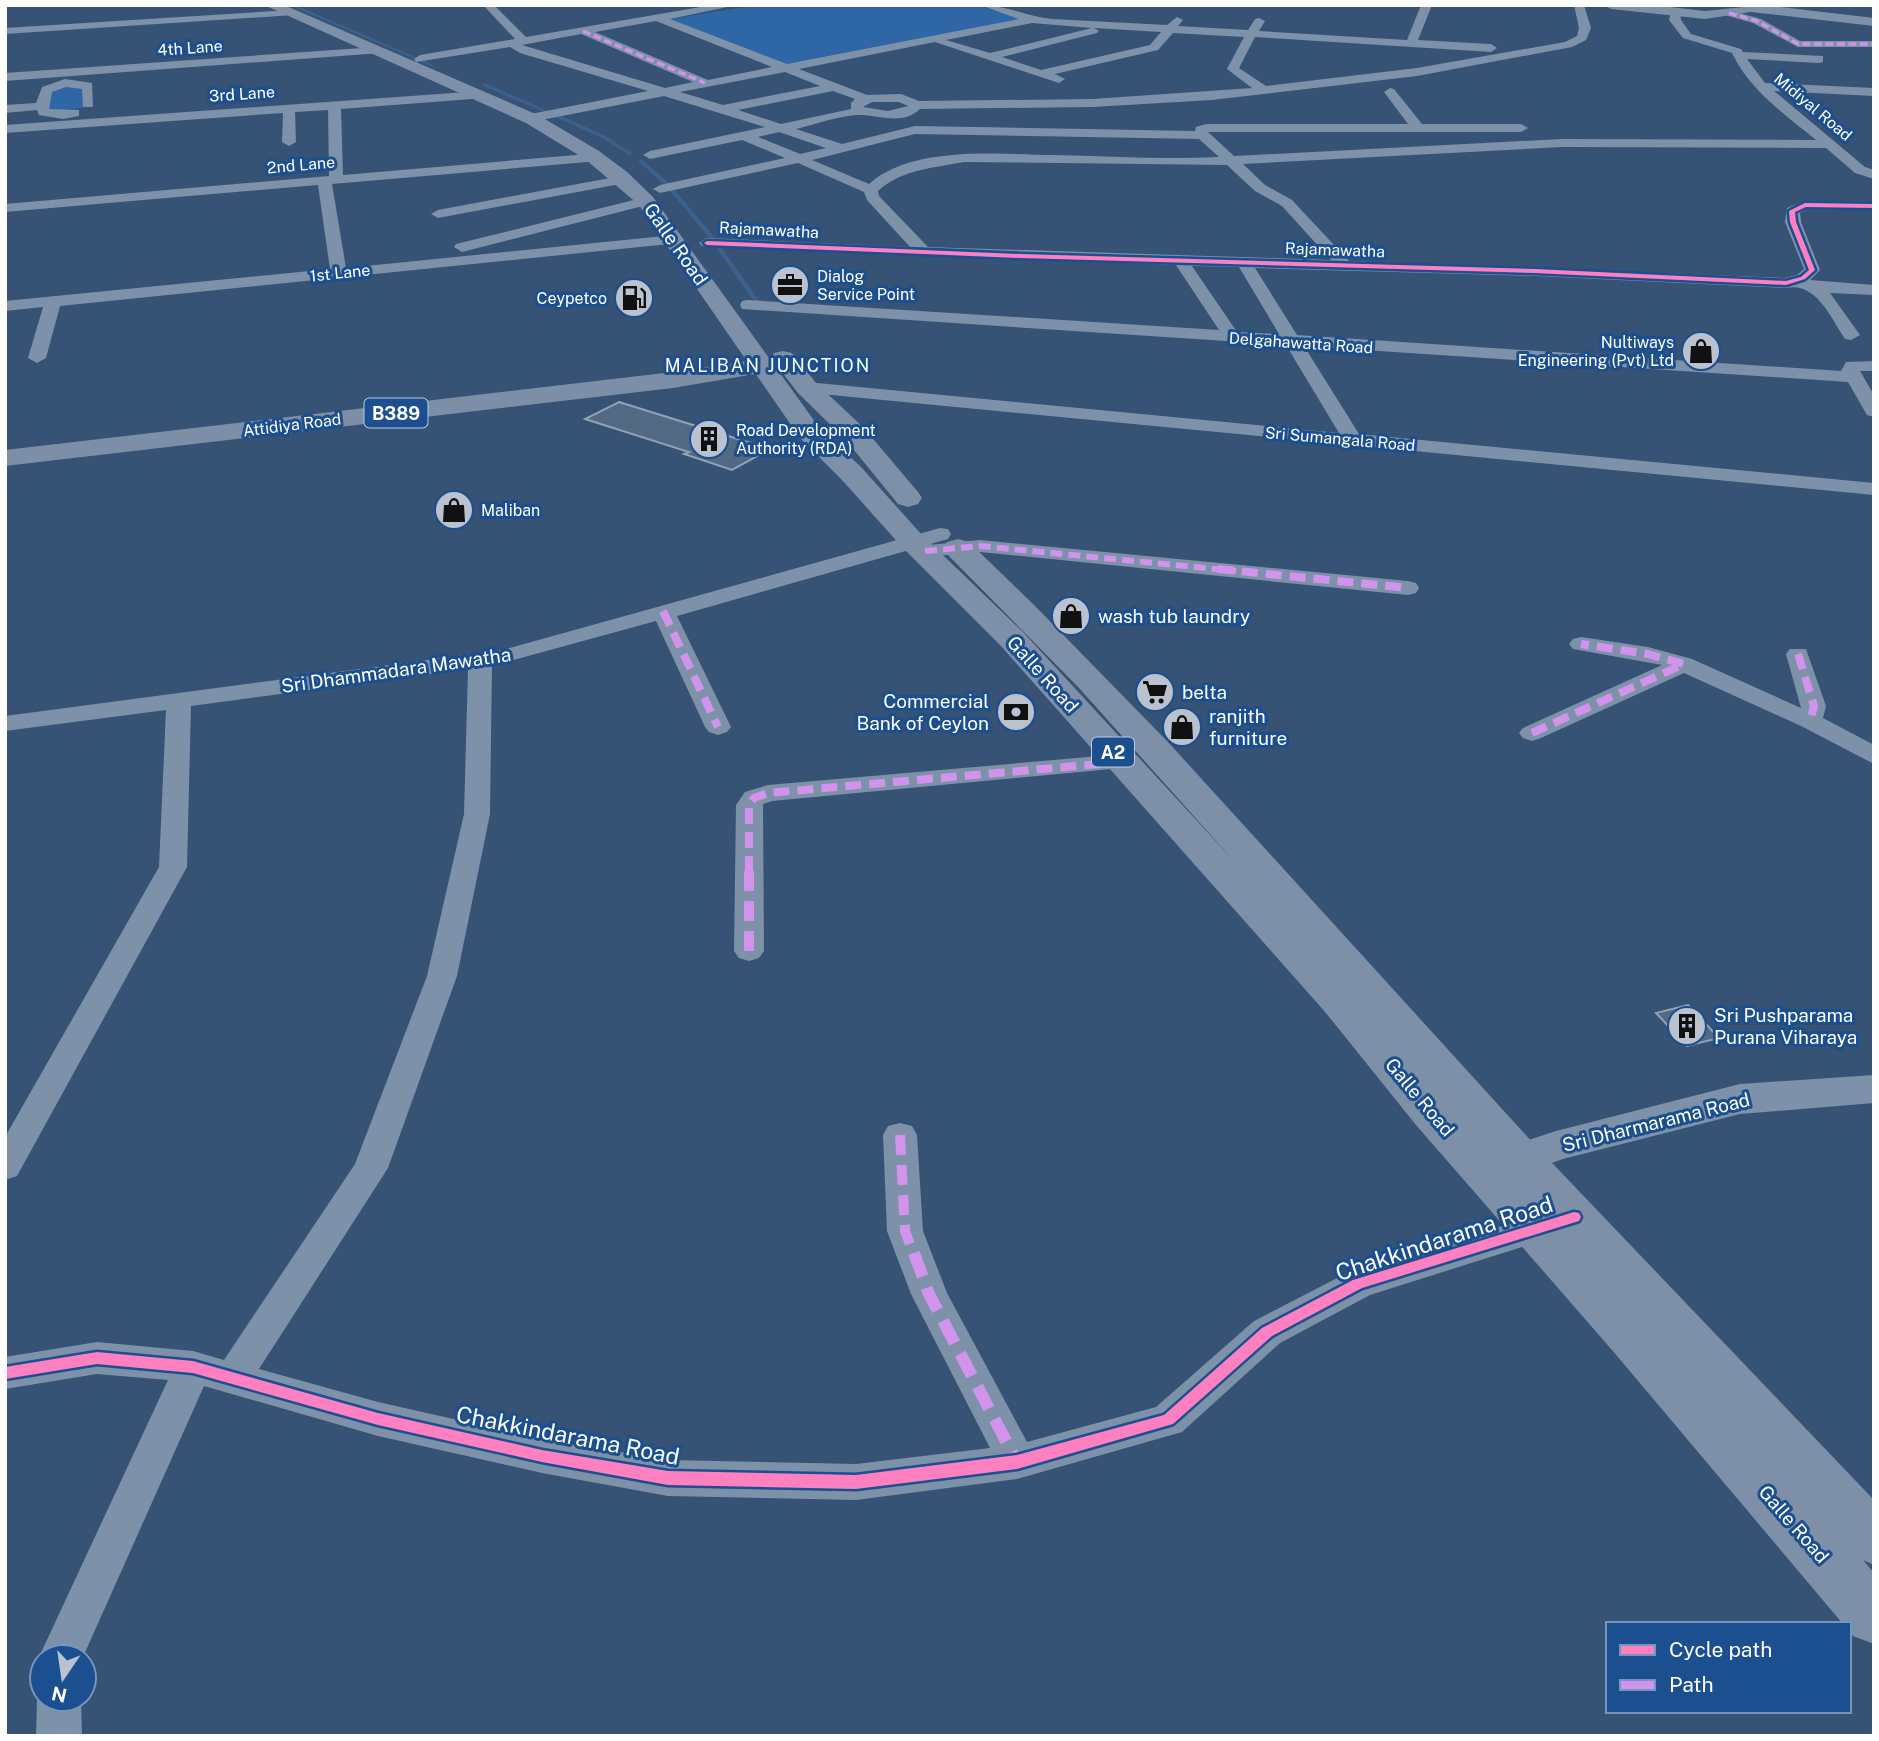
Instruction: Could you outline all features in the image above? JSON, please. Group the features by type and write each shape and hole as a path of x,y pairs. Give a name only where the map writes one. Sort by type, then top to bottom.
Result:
{"highway":[{"name":"Galle Road","path":"285,8 377,51 541,117 599,157 646,181"},
{"name":"Galle Road","path":"285,8 420,59 620,154 646,181 690,241 748,305 785,372 809,432 852,474 933,543 1031,618 1229,832 1502,1165 1535,1229 1874,1616"},
{"name":"Galle Road","path":"690,241 740,331 855,433 933,543 1012,639 1341,1003 1502,1165 1574,1217 1874,1539"}],"main road":[{"name":"Attidiya Road","path":"5,458 673,380 785,372"}],"street":[{"path":"488,5 524,51 723,109 841,148"},
{"path":"420,59 732,5"},
{"path":"985,5 1034,20 1543,50"},
{"path":"1411,44 1414,25 1427,5"},
{"path":"441,221 646,181 747,137 864,105 901,98 917,105 1125,101 1264,90 1417,72 1543,50 1568,45 1582,38 1585,29 1579,5"},
{"path":"1611,5 1676,12 1751,8 1874,22"},
{"path":"5,31 285,8"},
{"path":"1728,9 1757,21 1798,44"},
{"path":"633,10 832,87 864,105"},
{"name":"Midiyal Road","path":"1676,12 1675,20 1687,36 1731,48 1761,87 1860,170 1874,175"},
{"path":"1042,73 1154,48 1186,13"},
{"path":"1248,16 1268,17 1250,34 1233,69 1264,90"},
{"path":"541,117 1034,20"},
{"path":"1330,39 1339,22"},
{"path":"994,56 1069,39 1092,32 1102,25"},
{"path":"20,30 18,40 74,36 94,38"},
{"path":"583,31 705,83"},
{"path":"934,40 994,56 1073,83"},
{"path":"1717,44 1779,47 1798,44 1874,44"},
{"name":"4th Lane","path":"5,77 65,78 88,65 172,59 377,51"},
{"path":"1739,55 1833,60"},
{"path":"65,78 88,86 95,104 62,120 47,114 42,106 46,90 65,78"},
{"path":"723,109 832,87"},
{"path":"1761,87 1874,92"},
{"path":"1094,90 1125,101"},
{"path":"1390,92 1417,127"},
{"name":"3rd Lane","path":"5,130 62,120 185,123 289,109 481,95"},
{"path":"1050,134 1056,103"},
{"path":"334,105 330,180 339,273"},
{"path":"5,109 42,106"},
{"path":"289,109 289,142"},
{"path":"1787,127 1811,127"},
{"path":"1345,266 1287,203 1260,188 1229,162 1201,130 1542,128"},
{"path":"386,268 441,221 468,206 799,159 915,130 1203,135"},
{"path":"747,137 871,190"},
{"path":"871,190 882,180 907,168 964,158 1229,162 1562,143 1832,144"},
{"name":"2nd Lane","path":"5,208 599,157"},
{"path":"431,171 441,221"},
{"path":"871,190 872,197 924,252"},
{"path":"1794,281 1807,276 1812,270 1793,222 1792,211 1805,205 1874,206"},
{"name":"Rajamawatha","path":"690,241 924,252 1794,281 1818,288 1874,290"},
{"name":"1st Lane","path":"5,306 690,241"},
{"path":"1181,261 1233,338"},
{"path":"1244,263 1353,440"},
{"path":"1818,288 1851,335"},
{"path":"37,358 53,301"},
{"name":"Delgahawatta Road","path":"748,305 1855,377"},
{"path":"1874,366 1852,366 1850,370 1874,411"},
{"name":"Sri Sumangala Road","path":"785,372 1353,440 1874,489"},
{"name":"Sri Dhammadara Mawatha","path":"5,724 505,657 663,611 933,543 1408,587"},
{"path":"663,611 718,727"},
{"path":"1581,644 1648,653 1684,664 1810,721 1874,756"},
{"path":"1798,654 1814,706 1810,721"},
{"path":"233,1377 371,1168 442,976 477,814 480,661"},
{"path":"1532,733 1684,664"},
{"path":"5,1167 173,867 179,700"},
{"path":"749,951 749,805 754,798 768,793 1123,762"},
{"name":"Sri Dharmarama Road","path":"1502,1165 1556,1146 1740,1099 1874,1089"},
{"path":"900,1135 905,1231 929,1294 1017,1462"},
{"name":"Chakkindarama Road","path":"5,1373 97,1358 193,1367 379,1419 542,1456 668,1478 856,1482 1017,1462 1168,1420 1267,1332 1358,1284 1574,1217"},
{"path":"67,1643 193,1367"},
{"path":"59,1713 59,1736"}],"shaded area":[{"path":"756,5 977,5 1026,20 783,67 670,19"},
{"path":"65,84 86,89 83,108 48,111 49,92"}],"building":[{"name":"Road Development Authority (RDA)","path":"619,402 770,449 732,470 684,454 689,452 585,419"},
{"name":"Sri Pushparama Purana Viharaya","path":"1688,1005 1719,1038 1687,1046 1656,1013"}],"waterway":[{"path":"291,5 432,65"},
{"path":"1766,5 1798,5"},
{"path":"485,85 551,113"},
{"path":"557,116 604,137 631,154"},
{"path":"641,161 669,186"},
{"path":"671,189 714,240"},
{"path":"718,246 757,302"}],"marked path":[{"path":"1729,13 1757,21 1798,44 1874,44"},
{"path":"583,31 705,83"},
{"path":"925,551 980,546 1408,588"},
{"path":"663,611 718,727"},
{"path":"1532,733 1684,664 1648,654 1581,644"},
{"path":"1798,654 1814,706 1810,721"},
{"path":"749,951 749,805 754,798 768,793 1123,762"},
{"path":"900,1135 905,1231 929,1294 1017,1462"}],"cycle path":[{"path":"707,243 1021,256 1535,271 1786,283 1803,278 1812,270 1793,222 1792,211 1805,205 1874,206"},
{"path":"5,1373 97,1358 193,1367 378,1419 542,1456 668,1478 856,1482 1017,1462 1168,1420 1267,1332 1358,1284 1574,1217"}],"place":[{"name":"Dialog Service Point","path":"790,285"},
{"name":"Ceypetco","path":"634,298"},
{"name":"Nultiways Engineering (Pvt) Ltd","path":"1701,351"},
{"name":"Road Development Authority (RDA)","path":"709,439"},
{"name":"Maliban","path":"454,510"},
{"name":"wash tub laundry","path":"1071,616"},
{"name":"belta","path":"1155,692"},
{"name":"Commercial Bank of Ceylon","path":"1016,712"},
{"name":"ranjith furniture","path":"1182,727"},
{"name":"Sri Pushparama Purana Viharaya","path":"1687,1026"}],"district":[{"name":"MALIBAN JUNCTION","path":"768,365"}]}
